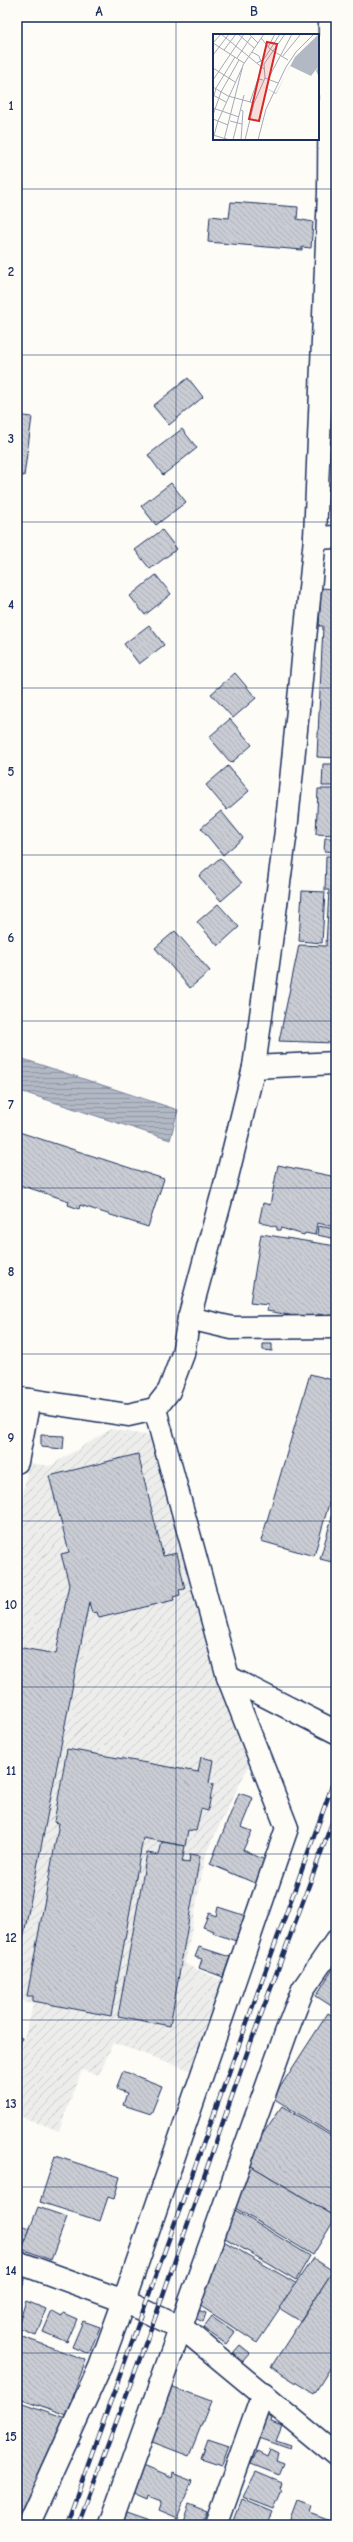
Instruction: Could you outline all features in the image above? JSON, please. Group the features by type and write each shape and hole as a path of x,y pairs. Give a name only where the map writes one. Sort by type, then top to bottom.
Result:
{"street":[{"path":"17,1462 23,1399 128,1415 155,1409 169,1391 183,1354 189,1318 228,1177 254,1067 286,831 315,538 329,192 330,17"},
{"path":"315,538 336,537"},
{"path":"254,1067 336,1063"},
{"path":"189,1318 232,1328 336,1327"},
{"path":"28,2525 100,2366 124,2301 287,1828 228,1677 155,1409"},
{"path":"228,1677 336,1732"},
{"path":"110,2525 303,1989 336,1941"},
{"path":"17,2262 124,2301 181,2327 263,2393 336,2455"},
{"path":"216,2525 263,2393"}],"shaded area":[{"path":"17,1057 178,1110 170,1140 17,1090"},
{"path":"111,1429 151,1436 252,1759 206,1853 185,1964 226,1982 193,2071 113,2043 99,2075 82,2070 59,2131 17,2115 17,2058 29,2022 33,2003 17,2000 17,1526 29,1463 50,1466"}],"building":[{"path":"231,202 298,207 297,219 313,222 311,248 302,247 302,250 208,242 210,216 229,218"},
{"path":"188,378 203,397 169,425 153,406"},
{"path":"17,415 32,417 24,476 17,475"},
{"path":"182,429 197,448 163,475 148,455"},
{"path":"335,466 336,506 334,506"},
{"path":"171,483 186,502 156,525 141,506"},
{"path":"162,530 177,549 150,569 135,550"},
{"path":"156,575 171,594 145,615 130,596"},
{"path":"321,588 336,589 336,758 317,757 323,626 319,626"},
{"path":"149,625 164,645 139,664 124,644"},
{"path":"235,673 256,698 233,718 211,694"},
{"path":"230,719 252,745 231,763 209,737"},
{"path":"323,764 336,764 336,786 322,786"},
{"path":"228,766 249,791 227,810 206,785"},
{"path":"318,789 336,789 336,835 316,834"},
{"path":"221,811 243,838 223,855 201,828"},
{"path":"325,838 336,838 336,852 324,851"},
{"path":"326,856 336,856 334,1043 279,1041 299,945 326,946 329,890 325,890"},
{"path":"220,858 242,883 221,901 199,876"},
{"path":"302,891 325,892 322,943 299,941"},
{"path":"218,904 239,927 218,946 197,922"},
{"path":"175,931 210,971 190,988 155,948"},
{"path":"19,1132 164,1179 148,1227 80,1205 79,1209 68,1205 69,1201 17,1184 17,1138"},
{"path":"278,1165 336,1177 336,1227 317,1223 315,1235 305,1233 304,1235 281,1228 280,1230 277,1230 277,1227 259,1222 263,1203 270,1205"},
{"path":"318,1226 336,1229 336,1239 317,1235"},
{"path":"261,1234 336,1246 334,1317 318,1314 317,1320 267,1311 268,1305 250,1303"},
{"path":"263,1344 272,1344 272,1351 263,1350"},
{"path":"310,1374 336,1381 336,1479 314,1556 261,1541"},
{"path":"41,1435 64,1436 63,1449 41,1447"},
{"path":"138,1454 163,1556 177,1553 185,1589 179,1590 180,1595 173,1597 174,1600 99,1618 97,1612 92,1613 89,1602 17,1970 17,1647 56,1654 69,1584 61,1554 69,1552 49,1476"},
{"path":"336,1503 336,1563 320,1559"},
{"path":"67,1749 198,1772 201,1757 213,1760 209,1783 213,1784 208,1811 201,1809 196,1831 188,1830 185,1846 143,1838 111,2016 33,2001 33,1996 27,1996 59,1823 54,1822"},
{"path":"239,1793 253,1798 241,1827 252,1831 243,1850 267,1861 257,1884 210,1864"},
{"path":"162,1842 185,1846 182,1862 189,1863 190,1854 200,1856 170,2026 118,2016 147,1853 159,1855"},
{"path":"218,1907 246,1916 236,1941 213,1933 214,1931 203,1927 209,1913 216,1916"},
{"path":"199,1947 230,1957 223,1977 199,1968 202,1959 195,1957"},
{"path":"336,1964 336,2009 316,1996"},
{"path":"328,2013 336,2018 336,2137 273,2098"},
{"path":"17,2036 22,2038 17,2055"},
{"path":"123,2071 162,2086 151,2114 123,2105 127,2093 116,2089"},
{"path":"282,2106 336,2139 336,2217 248,2164 255,2145"},
{"path":"55,2156 120,2177 114,2199 108,2197 100,2221 40,2202"},
{"path":"248,2164 336,2217 313,2255 232,2206"},
{"path":"38,2207 67,2217 51,2260 22,2249"},
{"path":"235,2210 310,2256 296,2280 220,2235"},
{"path":"17,2224 30,2228 22,2249 17,2247"},
{"path":"222,2240 297,2284 257,2343 199,2305"},
{"path":"313,2258 333,2271 300,2321 279,2308"},
{"path":"336,2266 336,2359 314,2394 271,2367"},
{"path":"17,2276 25,2279 20,2292 17,2291"},
{"path":"26,2301 46,2309 36,2335 17,2328"},
{"path":"198,2310 206,2313 203,2322 195,2318"},
{"path":"52,2311 62,2316 63,2313 77,2319 67,2342 43,2332"},
{"path":"212,2316 235,2332 226,2344 203,2328"},
{"path":"83,2321 100,2327 89,2354 72,2347"},
{"path":"17,2335 86,2360 66,2415 17,2397"},
{"path":"240,2345 250,2353 242,2362 233,2353"},
{"path":"168,2385 211,2401 189,2456 147,2440"},
{"path":"17,2401 74,2421 22,2525 17,2525"},
{"path":"263,2414 272,2418 271,2422 282,2426 276,2441 291,2446 290,2449 254,2436"},
{"path":"208,2439 229,2446 222,2465 201,2458"},
{"path":"270,2449 278,2453 276,2460 284,2463 279,2475 251,2464 257,2451 267,2456"},
{"path":"140,2465 171,2478 172,2473 192,2481 177,2518 158,2510 161,2501 148,2496 147,2500 129,2492"},
{"path":"256,2472 282,2483 280,2489 282,2490 274,2509 243,2497"},
{"path":"242,2499 273,2512 267,2525 232,2525"},
{"path":"297,2501 311,2506 309,2513 328,2520 326,2525 288,2525"},
{"path":"189,2505 207,2512 201,2525 182,2523"},
{"path":"127,2513 153,2522 153,2525 119,2525 123,2514 126,2515"}],"railway":[{"path":"66,2525 336,1775"},
{"path":"78,2525 156,2315 248,2050 336,1812"}]}
